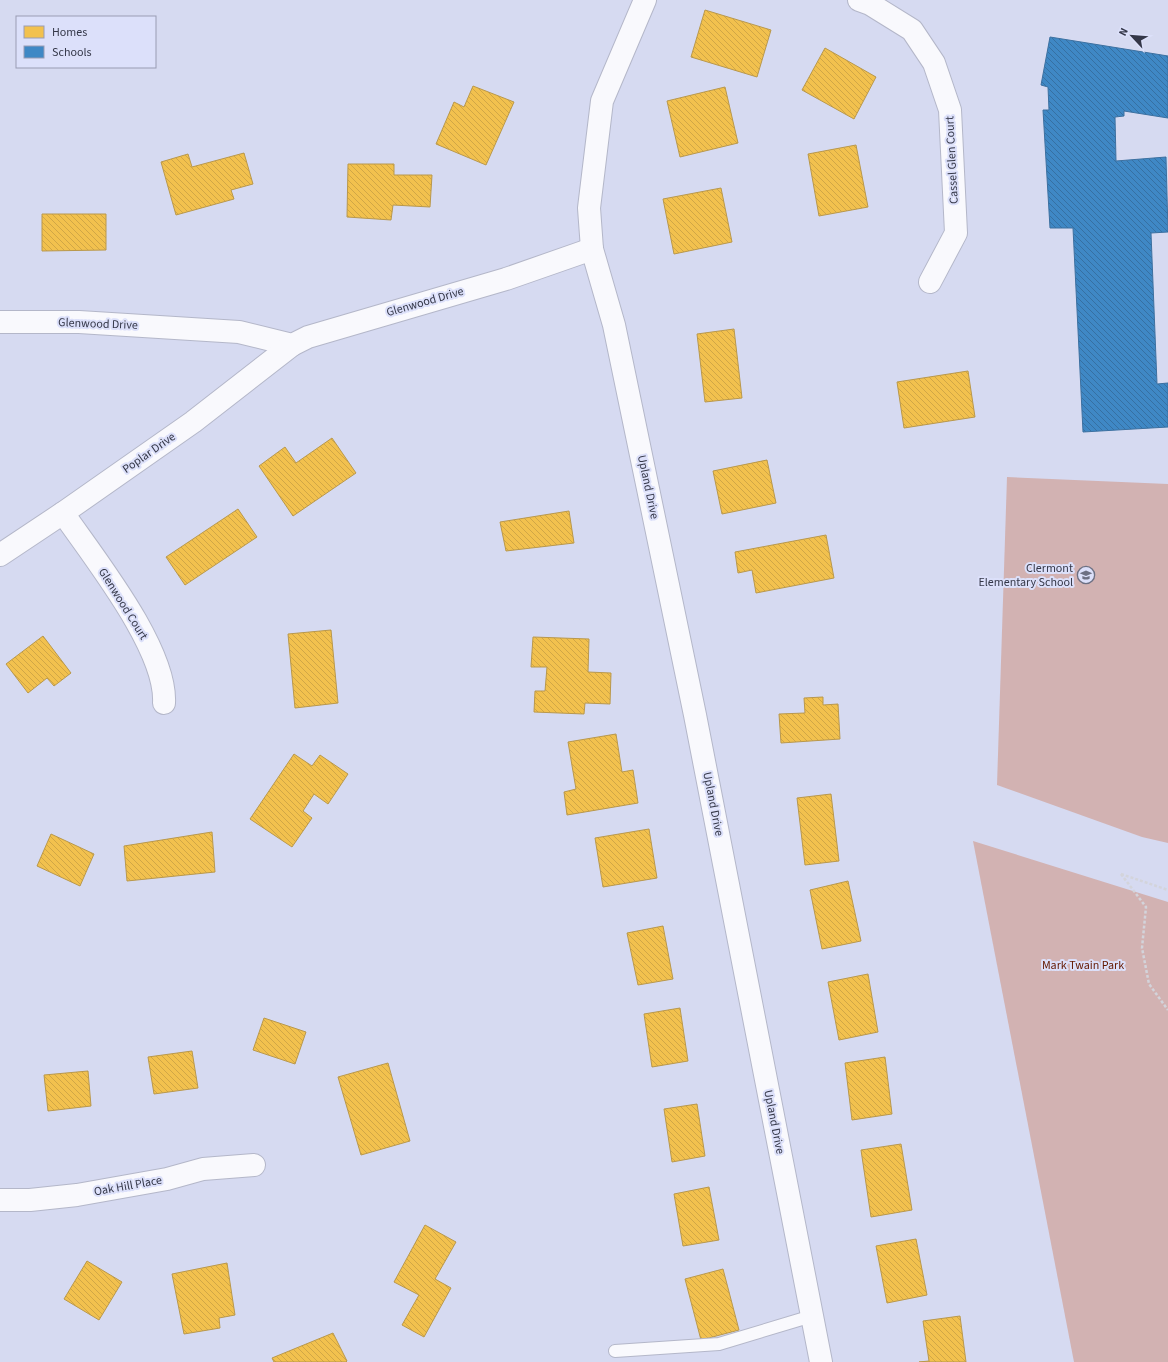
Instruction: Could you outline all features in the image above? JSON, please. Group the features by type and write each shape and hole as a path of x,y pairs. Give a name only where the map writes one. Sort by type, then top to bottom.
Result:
{"street":[{"path":"592,249 589,208 602,101 645,0"},
{"name":"Cassel Glen Court","path":"859,0 870,4 912,30 934,63 950,110 956,233 930,282"},
{"name":"Glenwood Drive","path":"0,322 79,322 231,332 292,344 308,337 506,279 592,249"},
{"name":"Upland Drive","path":"592,249 614,325 694,707 821,1362"},
{"name":"Poplar Drive","path":"0,555 193,422 292,344"},
{"name":"Glenwood Court","path":"63,513 133,615 152,650 162,681 164,702"},
{"name":"Oak Hill Place","path":"0,1200 30,1200 77,1195 167,1179 203,1169 254,1165"}],"lane":[{"path":"615,1351 719,1344 812,1316"}],"path":[{"path":"1168,890 1121,874 1146,907 1142,948 1149,984 1168,1010"}],"green space":[{"path":"1007,477 1168,484 1168,843 1142,837 997,785"},
{"name":"Mark Twain Park","path":"973,841 1168,902 1168,1362 1074,1362"}],"building: Homes":[{"path":"705,10 771,30 757,77 691,57"},
{"path":"825,48 876,77 854,119 802,90"},
{"path":"473,86 514,102 486,165 436,144 454,102 464,107"},
{"path":"725,87 738,143 680,157 667,101"},
{"path":"856,145 868,207 819,216 808,154"},
{"path":"244,153 253,184 231,190 234,199 176,215 161,162 188,154 192,167"},
{"path":"348,164 394,164 394,175 432,175 430,207 393,205 391,220 347,217"},
{"path":"721,188 732,242 674,254 663,199"},
{"path":"42,214 106,214 106,250 42,251"},
{"path":"734,329 742,398 705,402 697,334"},
{"path":"968,371 975,417 904,428 897,382"},
{"path":"332,438 356,473 293,516 259,466 285,447 296,463"},
{"path":"767,460 776,503 722,514 713,471"},
{"path":"238,509 257,537 185,585 166,557"},
{"path":"569,511 574,543 506,551 500,522"},
{"path":"826,535 834,578 756,593 752,570 738,573 735,552"},
{"path":"331,630 338,703 295,708 288,634"},
{"path":"43,636 71,673 54,686 47,678 28,693 6,664"},
{"path":"533,637 589,639 588,672 611,673 610,704 585,703 584,714 534,712 535,691 545,691 547,667 531,667"},
{"path":"823,697 823,705 838,704 840,739 781,743 779,714 805,713 804,698"},
{"path":"616,734 622,772 633,770 638,803 567,815 564,792 576,789 568,742"},
{"path":"294,754 312,766 320,755 348,774 328,804 314,794 303,811 312,818 292,847 250,819"},
{"path":"831,794 839,861 805,865 797,798"},
{"path":"649,829 657,878 603,887 595,838"},
{"path":"212,832 215,872 127,881 124,846"},
{"path":"51,834 94,854 80,886 37,866"},
{"path":"848,881 861,941 822,949 810,890"},
{"path":"663,926 673,979 638,985 627,933"},
{"path":"868,974 878,1032 839,1040 828,982"},
{"path":"680,1008 688,1061 652,1067 644,1014"},
{"path":"264,1018 306,1032 295,1064 253,1050"},
{"path":"192,1051 198,1088 154,1094 148,1057"},
{"path":"885,1057 892,1114 852,1120 845,1063"},
{"path":"388,1063 410,1141 361,1155 338,1077"},
{"path":"88,1071 91,1106 48,1111 44,1075"},
{"path":"697,1104 705,1156 672,1162 664,1109"},
{"path":"901,1144 912,1210 871,1217 861,1150"},
{"path":"709,1187 719,1240 683,1246 674,1194"},
{"path":"425,1225 456,1242 435,1279 451,1288 424,1337 402,1325 419,1295 394,1282"},
{"path":"916,1239 927,1295 887,1303 876,1246"},
{"path":"87,1261 122,1282 99,1320 64,1299"},
{"path":"227,1263 235,1315 219,1318 220,1328 184,1334 172,1274"},
{"path":"723,1269 739,1330 701,1340 685,1279"},
{"path":"960,1316 966,1362 919,1362 929,1361 923,1321"},
{"path":"333,1333 347,1361 346,1362 274,1362 272,1358"}],"building: Schools":[{"path":"1050,37 1168,56 1168,118 1124,111 1124,116 1115,117 1116,161 1166,157 1168,232 1151,233 1157,384 1168,383 1168,427 1083,432 1073,228 1050,228 1043,110 1049,110 1048,87 1041,85"}],"place":[{"name":"Clermont Elementary School","path":"1086,575"}]}
